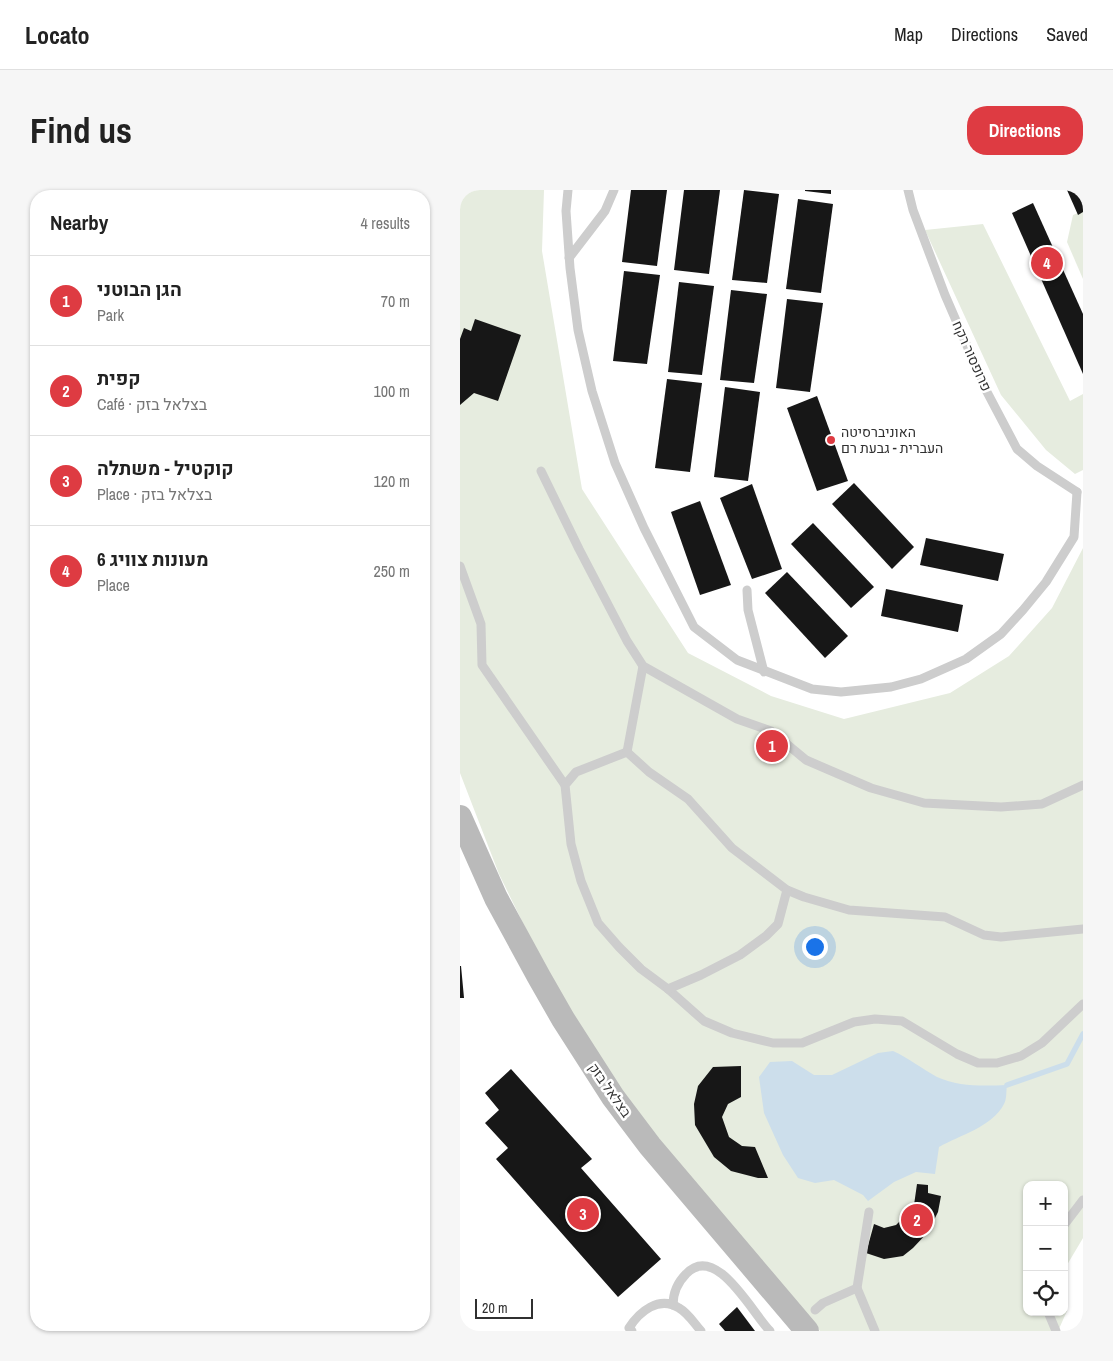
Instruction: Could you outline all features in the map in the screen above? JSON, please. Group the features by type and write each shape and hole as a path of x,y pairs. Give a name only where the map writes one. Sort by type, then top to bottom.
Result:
{"street":[{"name":"בצלאל בזק","path":"460,818 496,898 539,977 585,1055 613,1097 650,1146 811,1320"}],"lane":[{"path":"568,190 566,211 569,258 578,330 592,391 615,463 644,528 694,627 737,660 812,689 841,692 891,687 921,679 966,659 1001,634 1046,582 1074,537 1080,492"},
{"path":"569,258 606,211 614,190"},
{"name":"פרופסור רקח","path":"908,190 913,210 945,295 988,392 1017,449 1037,466 1080,492"},
{"path":"541,471 627,641 643,666 737,718 771,730 806,760 872,788 924,803 1001,807 1042,804 1083,786"},
{"path":"460,566 482,624 482,665 565,785 571,844 581,880 598,923 641,969 668,989 704,1021 732,1033 773,1043 802,1043 854,1022 875,1019 902,1021 956,1054 978,1063 997,1064 1021,1056 1042,1043 1083,1004"},
{"path":"747,590 748,610 764,672"},
{"path":"627,752 643,666"},
{"path":"565,785 576,772 627,752"},
{"path":"627,752 649,772 688,800 732,848 788,890 804,897 849,910 945,917 984,935 1001,937 1083,929"},
{"path":"668,989 740,955 766,936 778,924 788,890"},
{"path":"1068,1219 1083,1200"},
{"path":"869,1212 857,1288 875,1331"},
{"path":"673,1305 675,1289 680,1280 694,1267 707,1265 723,1274 770,1331"},
{"path":"811,1320 822,1303 857,1288"},
{"path":"632,1331 629,1328 635,1319 646,1309 658,1304 673,1305 681,1309 701,1331"},
{"path":"1050,1316 1056,1331"}],"shaded area":[{"path":"473,190 544,190 542,251 582,489 688,653 771,696 844,719 950,693 1009,656 1052,608 1083,548 1083,1238 1068,1263 1068,1181 1023,1181 1023,1316 1065,1316 1058,1331 820,1331 774,1279 625,1098 545,968 499,874 460,773 460,199"},
{"path":"1083,211 1083,279 1067,242 1073,215"},
{"path":"983,224 1070,401 1083,394 1083,470 1075,474 1046,450 1001,395 925,230"}],"water":[{"path":"893,1051 937,1077 954,1083 989,1086 1007,1085 1005,1102 999,1112 984,1125 939,1147 935,1174 916,1172 894,1182 868,1201 863,1195 834,1180 815,1183 798,1178 783,1155 764,1113 759,1077 770,1062 792,1061 814,1075 832,1075 878,1053"}],"building":[{"path":"631,190 667,190 657,266 622,262"},
{"path":"684,190 720,190 709,274 674,270"},
{"path":"744,190 779,194 767,283 732,280"},
{"path":"831,190 831,194 805,191"},
{"path":"1067,190 1083,190 1083,212 1078,215"},
{"path":"798,199 833,204 821,293 786,289"},
{"path":"1033,203 1083,314 1083,374 1012,213"},
{"path":"624,271 660,275 647,364 613,361"},
{"path":"679,282 714,286 702,375 668,372"},
{"path":"731,290 767,294 754,383 720,380"},
{"path":"787,299 823,303 810,392 776,388"},
{"path":"475,319 521,335 498,401 474,393 460,405 460,339 464,328 471,331"},
{"path":"667,379 702,383 690,472 655,468"},
{"path":"725,387 760,392 748,481 714,477"},
{"path":"817,396 848,481 817,491 787,408"},
{"path":"854,483 914,547 892,569 832,504"},
{"path":"752,484 782,569 752,579 720,498"},
{"path":"700,501 731,585 700,595 671,512"},
{"path":"813,523 874,587 851,608 791,544"},
{"path":"926,538 1004,554 998,581 920,565"},
{"path":"787,572 848,636 825,658 765,593"},
{"path":"886,589 963,605 958,632 881,616"},
{"path":"461,966 464,998 460,998"},
{"path":"741,1066 741,1097 728,1104 722,1117 729,1137 742,1146 755,1147 768,1178 758,1178 731,1171 714,1157 695,1125 694,1104 698,1086 713,1067"},
{"path":"511,1069 592,1159 581,1168 661,1259 618,1297 496,1159 508,1148 485,1123 499,1110 485,1093"},
{"path":"917,1184 928,1185 928,1193 941,1196 938,1212 928,1232 903,1256 884,1259 866,1253 874,1224 884,1228 896,1225 914,1205"},
{"path":"737,1307 755,1331 725,1331 719,1324"}],"waterway":[{"path":"1007,1085 1067,1064 1083,1034"}],"place":[{"name":"מעונות צוויג 6","path":"1047,263"},
{"name":"האוניברסיטה העברית - גבעת רם","path":"831,440"},
{"name":"הגן הבוטני","path":"772,746"},
{"name":"קוקטיל - משתלה","path":"583,1214"},
{"name":"קפית","path":"917,1220"}]}
